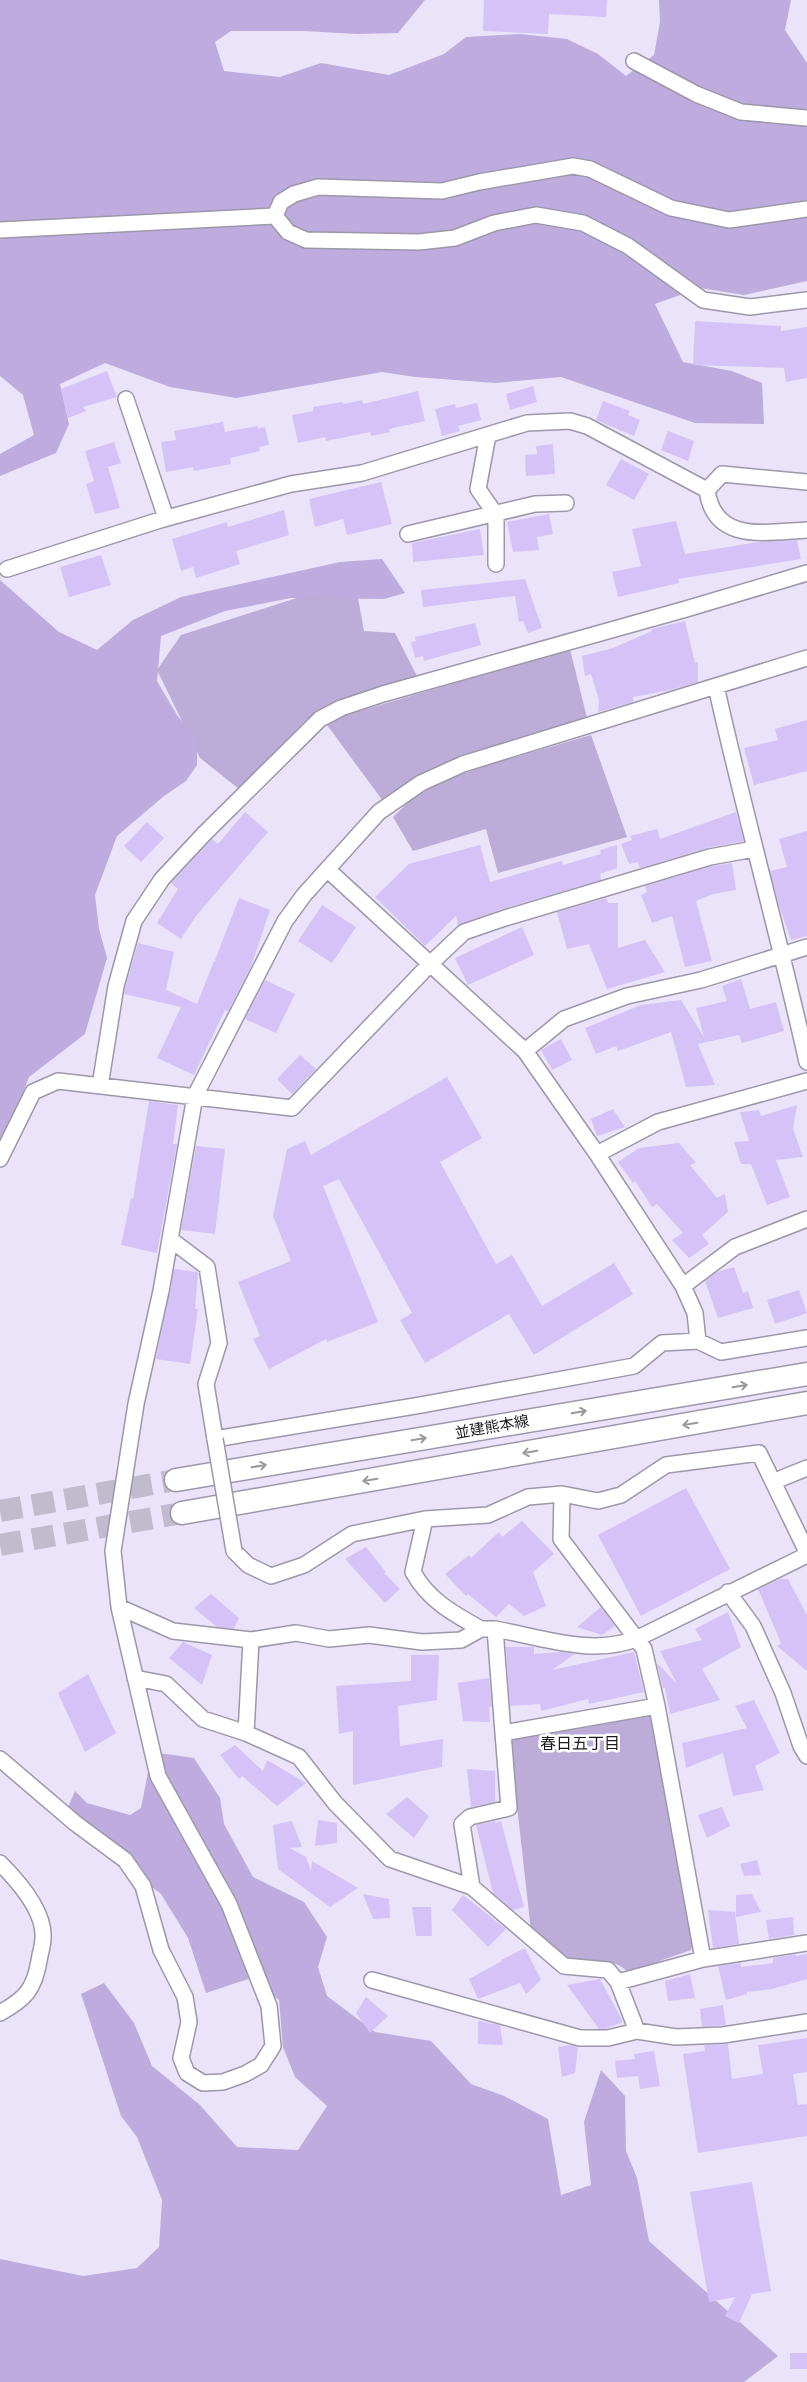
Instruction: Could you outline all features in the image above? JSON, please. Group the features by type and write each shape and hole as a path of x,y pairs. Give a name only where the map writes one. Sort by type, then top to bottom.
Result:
{"main road":[{"name":"並建熊本線","path":"176,1480 807,1374"},
{"name":"並建熊本線","path":"182,1513 807,1404"}],"street":[{"path":"634,61 725,107 761,115 807,118"},
{"path":"275,216 281,202 294,194 318,187 442,191 479,182 573,166 590,169 671,208 729,220 807,209"},
{"path":"275,216 288,232 306,240 419,242 455,238 494,223 536,215 583,223 628,246 703,300 750,307 807,300"},
{"path":"0,230 275,216"},
{"path":"126,400 166,518"},
{"path":"7,568 166,518 291,484 362,473 526,423 570,421 587,426 707,490"},
{"path":"488,435 478,489 496,515 496,564"},
{"path":"707,490 722,474 807,482"},
{"path":"707,490 709,501 718,520 737,530 755,532 807,530"},
{"path":"408,534 496,515 535,504 566,503"},
{"path":"100,1086 116,986 134,921 162,879 204,834 320,719 342,708 383,694 677,612 807,573"},
{"path":"0,1759 75,1823 125,1860 143,1886 161,1950 184,1997 188,2022 181,2058 187,2073 203,2083 223,2082 245,2074 261,2065 273,2046 269,2006 229,1904 158,1776 119,1607 113,1551 136,1404 170,1239 195,1096 285,921 304,894 380,812 421,783 463,764 807,658"},
{"path":"716,686 754,849 783,954 807,1062"},
{"path":"0,1159 34,1092 58,1081 292,1108 430,964 464,932 505,918 710,858 754,849"},
{"path":"328,870 525,1051 597,1154 683,1286 695,1313 698,1341"},
{"path":"525,1051 564,1019 627,996 701,980 807,947"},
{"path":"597,1154 658,1122 807,1081"},
{"path":"683,1286 735,1247 807,1219"},
{"path":"170,1239 207,1267 218,1343 206,1384 234,1551 248,1565 271,1576 304,1565 352,1534 425,1519 488,1515 528,1496 562,1494 598,1501 621,1495 666,1465 759,1452 807,1553 638,1638 623,1644 610,1646 581,1645 488,1629 446,1609 421,1587 413,1572 425,1519"},
{"path":"215,1439 421,1405 634,1366 662,1344 698,1341 721,1352 807,1338"},
{"path":"774,1482 807,1468"},
{"path":"562,1494 561,1539 638,1638 644,1649 658,1706 703,1959"},
{"path":"728,1592 753,1626 783,1693 800,1746 807,1756"},
{"path":"119,1607 173,1631 251,1640 296,1633 329,1639 368,1635 422,1642 461,1640 488,1629"},
{"path":"472,1887 462,1824 470,1818 509,1808 503,1733 488,1629"},
{"path":"246,1733 251,1640"},
{"path":"135,1678 166,1684 203,1719 246,1733 299,1757 335,1803 390,1859 472,1887 564,1966 608,1970 618,1982 637,2031"},
{"path":"503,1733 658,1706"},
{"path":"0,1863 16,1879 37,1910 44,1937 36,1978 27,1995 0,2013"},
{"path":"618,1982 703,1959 807,1943"},
{"path":"372,1980 580,2038 608,2038 637,2031 676,2037 723,2035 807,2022"}],"shaded area":[{"path":"0,0 425,0 398,33 231,31 215,42 224,71 280,77 321,63 389,75 444,54 466,37 520,34 567,39 598,54 626,76 654,55 660,22 659,0 791,0 785,30 807,63 807,281 744,295 700,288 655,304 683,362 732,371 762,383 764,424 695,423 561,377 495,383 415,377 382,372 236,398 170,387 105,363 60,384 69,424 56,453 0,476 0,454 34,435 23,395 0,376"},
{"path":"382,559 405,593 384,599 291,598 225,611 161,636 157,681 177,715 197,740 197,765 186,781 164,796 117,836 95,895 99,929 107,958 85,1034 29,1077 0,1154 0,580 59,632 97,650 133,620 181,597 340,562"},
{"path":"331,587 358,598 364,631 395,633 418,678 327,705 306,720 239,789 200,758 157,670 181,635"},
{"path":"570,649 587,718 417,776 383,801 327,725 346,715"},
{"path":"591,735 627,837 498,873 486,829 413,851 393,817 416,795 443,782 475,769"},
{"path":"644,1713 651,1717 693,1939 691,1950 628,1972 608,1962 580,1963 566,1959 531,1931 510,1743 515,1736"},
{"path":"152,1752 194,1758 220,1798 224,1824 253,1877 304,1902 327,1937 318,1967 327,1996 375,2032 431,2041 471,2084 504,2096 548,2119 561,2195 591,2185 584,2122 601,2070 625,2096 626,2151 637,2178 649,2241 778,2356 744,2382 0,2382 0,2259 83,2276 137,2268 159,2247 162,2200 137,2137 121,2116 81,1994 104,1983 134,2023 152,2066 200,2105 237,2147 298,2150 327,2106 295,2077 283,2047 279,2000 251,1978 206,1993 188,1938 161,1894 120,1862 65,1814 75,1791 87,1803 130,1815 141,1808"}],"building":[{"path":"484,0 607,0 606,17 549,14 548,34 483,31"},
{"path":"695,321 781,326 781,331 807,327 807,378 786,382 784,368 693,365"},
{"path":"107,371 117,397 83,407 86,411 68,418 61,389"},
{"path":"533,386 537,402 510,410 506,394"},
{"path":"418,391 425,421 389,429 390,432 371,436 370,432 326,441 325,437 298,443 292,415 313,411 313,407 362,400 363,404"},
{"path":"603,401 630,411 628,415 640,420 634,436 596,420"},
{"path":"477,403 481,420 458,426 460,431 442,436 435,409 455,404 456,408"},
{"path":"223,422 225,432 257,426 258,429 265,427 269,445 259,447 260,451 230,458 231,464 194,471 193,467 166,472 161,442 176,440 174,431"},
{"path":"668,431 694,441 688,461 661,450"},
{"path":"114,442 121,463 108,467 120,508 95,514 86,484 94,481 85,451"},
{"path":"553,444 555,474 526,476 525,455 537,454 536,446"},
{"path":"621,459 649,474 634,500 606,485"},
{"path":"381,482 392,524 347,535 343,519 315,527 309,499"},
{"path":"284,510 289,535 236,551 240,564 196,578 193,567 181,571 172,539 227,522 228,527"},
{"path":"549,514 553,534 537,537 539,550 513,552 507,522"},
{"path":"676,521 685,554 758,542 797,540 801,559 678,579 679,583 618,597 612,572 641,566 632,529"},
{"path":"480,529 484,555 413,562 412,543"},
{"path":"101,555 111,585 69,597 60,567"},
{"path":"525,579 542,628 528,633 523,621 519,622 515,596 423,607 421,590"},
{"path":"685,621 695,663 698,662 698,682 633,697 633,702 598,712 599,700 591,674 585,676 582,656 613,648 652,631 651,629"},
{"path":"475,623 481,645 424,661 423,656 415,658 411,642 416,641 415,637"},
{"path":"807,720 807,771 754,785 744,748 778,740 775,729"},
{"path":"245,812 268,832 196,916 181,939 157,923 178,889 171,883 212,839 218,844"},
{"path":"736,812 744,841 707,848 640,868 638,862 629,864 621,844 632,840 630,836 657,829 660,839"},
{"path":"147,822 164,838 141,862 124,846"},
{"path":"807,831 807,936 791,940 779,906 770,871 787,867 779,839"},
{"path":"480,845 490,882 562,861 563,865 601,854 600,850 617,845 617,868 600,874 601,880 502,909 458,925 456,916 425,946 375,897 409,864"},
{"path":"732,863 736,890 713,894 696,901 712,961 685,967 672,916 652,923 641,895 647,892 645,886 712,866"},
{"path":"239,898 270,910 251,967 228,1011 225,1010 194,1075 157,1058 181,1007 124,994 125,988 138,943 174,952 166,990 197,1004 214,961 217,962 215,960"},
{"path":"606,898 608,903 618,903 618,948 645,940 665,972 607,989 589,944 567,949 557,912"},
{"path":"322,905 356,927 332,963 298,941"},
{"path":"522,927 534,955 468,985 455,958"},
{"path":"741,979 750,1009 776,1002 784,1031 742,1043 739,1035 698,1044 715,1085 686,1087 671,1032 618,1051 616,1046 596,1054 585,1028 641,1005 681,1000 704,1037 696,1008 727,1001 722,986"},
{"path":"265,980 295,994 276,1033 245,1019"},
{"path":"561,1039 572,1060 552,1070 541,1050"},
{"path":"300,1055 316,1069 292,1094 277,1079"},
{"path":"447,1077 482,1138 440,1162 496,1264 512,1255 542,1306 614,1263 633,1294 534,1355 509,1314 425,1363 400,1320 412,1313 339,1179 323,1186 378,1322 327,1342 326,1339 269,1369 253,1339 260,1336 238,1282 291,1261 273,1216 287,1149 305,1141 311,1155"},
{"path":"149,1101 178,1105 173,1144 177,1144 157,1253 121,1245 131,1198 133,1199"},
{"path":"797,1105 793,1129 803,1157 776,1160 790,1197 767,1205 751,1164 741,1164 734,1142 749,1141 740,1112 759,1110 761,1116"},
{"path":"613,1109 625,1127 597,1136 591,1119"},
{"path":"679,1143 696,1163 690,1165 717,1198 725,1194 728,1212 702,1235 709,1244 689,1258 672,1240 683,1233 657,1204 652,1207 635,1181 633,1183 618,1162 639,1148"},
{"path":"196,1146 225,1149 215,1234 181,1230"},
{"path":"734,1267 743,1293 748,1291 753,1308 718,1318 705,1281 717,1272"},
{"path":"174,1269 198,1272 195,1309 198,1309 190,1364 156,1359"},
{"path":"799,1290 807,1313 775,1324 767,1300"},
{"path":"686,1488 730,1569 641,1616 598,1535"},
{"path":"522,1521 554,1554 533,1572 546,1606 524,1616 509,1604 496,1617 468,1594 466,1596 445,1574 469,1555 471,1558 499,1532 502,1537"},
{"path":"366,1547 386,1572 384,1573 400,1589 385,1603 345,1559"},
{"path":"780,1579 788,1579 807,1615 807,1671 777,1646 781,1643 758,1589"},
{"path":"211,1594 239,1618 234,1629 217,1627 194,1608"},
{"path":"601,1607 615,1626 602,1635 577,1627"},
{"path":"728,1612 741,1647 702,1669 720,1700 670,1714 665,1688 663,1688 657,1663 677,1684 660,1651 702,1640 695,1629"},
{"path":"183,1642 212,1655 202,1685 169,1658"},
{"path":"506,1647 534,1647 534,1654 561,1652 575,1654 552,1670 634,1652 644,1692 589,1704 588,1699 541,1711 540,1704 510,1706"},
{"path":"411,1655 439,1655 437,1700 398,1706 400,1746 443,1739 442,1767 353,1785 353,1731 339,1734 336,1686 411,1681"},
{"path":"88,1674 116,1733 85,1752 58,1693"},
{"path":"489,1678 492,1707 489,1707 490,1722 463,1721 458,1683"},
{"path":"754,1700 780,1753 755,1766 764,1790 733,1796 723,1753 686,1768 682,1743 747,1728 735,1706"},
{"path":"235,1745 263,1771 267,1760 306,1783 277,1806 242,1776 239,1779 220,1755"},
{"path":"467,1769 495,1771 495,1802 471,1807"},
{"path":"407,1797 429,1816 414,1838 386,1814"},
{"path":"722,1807 730,1826 707,1838 698,1815"},
{"path":"318,1820 337,1823 337,1843 315,1846"},
{"path":"292,1821 302,1847 290,1848 306,1857 311,1871 312,1861 358,1888 330,1907 278,1869 273,1825"},
{"path":"495,1821 495,1823 501,1821 524,1907 513,1910 493,1893 476,1825"},
{"path":"757,1860 761,1875 744,1876 740,1864"},
{"path":"363,1894 389,1899 390,1918 373,1919"},
{"path":"752,1894 761,1912 736,1917 736,1895"},
{"path":"463,1895 506,1929 488,1947 452,1910"},
{"path":"412,1907 431,1907 432,1936 416,1936"},
{"path":"708,1910 735,1912 739,1944 713,1948"},
{"path":"793,1917 794,1935 769,1939 766,1920"},
{"path":"525,1948 541,1980 526,1994 520,1983 478,1999 469,1979"},
{"path":"796,1954 796,1956 807,1954 807,1979 772,1989 747,1992 747,1994 726,2000 718,1966 741,1963 741,1967 773,1963 773,1958"},
{"path":"690,1974 695,1998 668,2001 665,1981"},
{"path":"600,1979 623,2022 605,2029 599,2029 567,1985"},
{"path":"366,1997 388,2016 370,2033 356,2013"},
{"path":"723,2005 726,2025 702,2027 700,2009"},
{"path":"478,2021 500,2025 503,2045 478,2044"},
{"path":"807,2038 807,2072 793,2074 798,2105 807,2104 807,2136 698,2153 683,2054 705,2051 704,2045 728,2044 732,2079 763,2074 758,2045"},
{"path":"571,2045 578,2047 575,2073 562,2077 558,2047"},
{"path":"654,2051 660,2086 640,2089 638,2076 617,2078 615,2061 635,2059 634,2054"},
{"path":"752,2182 771,2291 752,2294 739,2323 725,2316 735,2297 709,2302 690,2192"},
{"path":"790,2353 807,2353 807,2369 790,2369"}],"tunnel":[{"path":"0,1511 176,1480"},
{"path":"0,1545 182,1513"}],"district":[{"name":"春日五丁目","path":"580,1743"}]}
